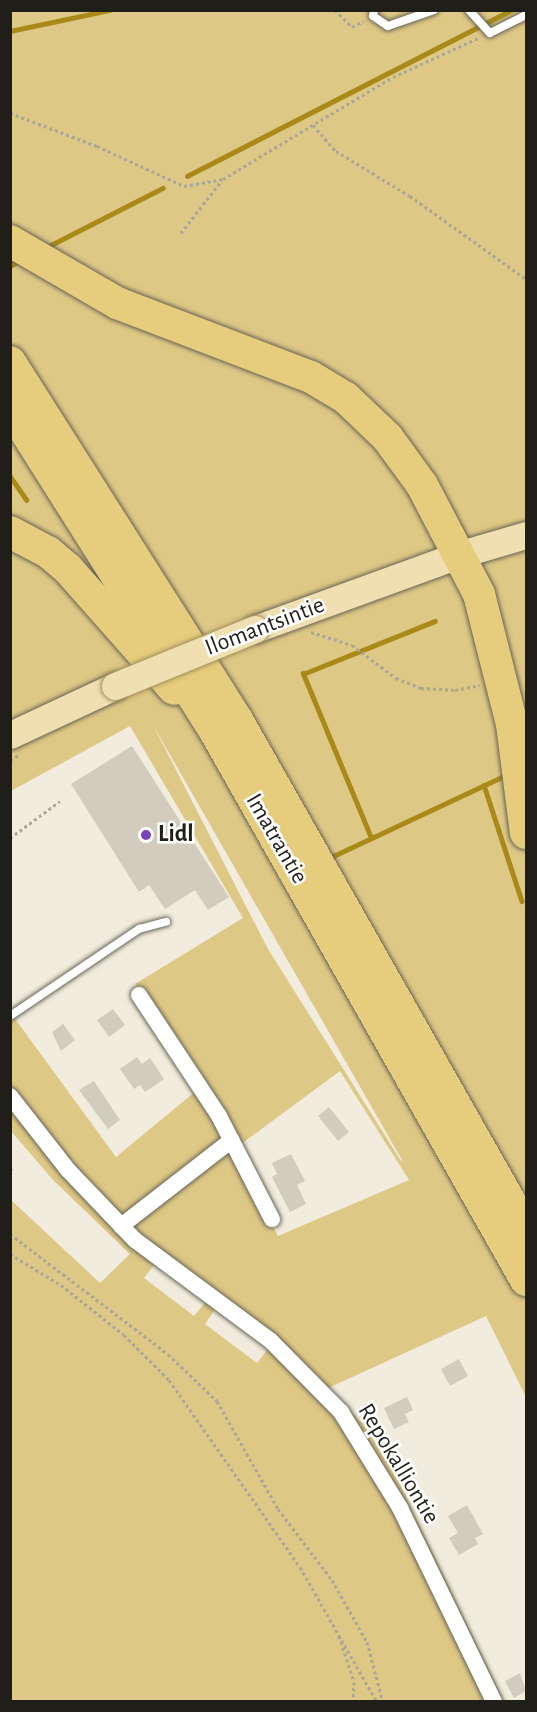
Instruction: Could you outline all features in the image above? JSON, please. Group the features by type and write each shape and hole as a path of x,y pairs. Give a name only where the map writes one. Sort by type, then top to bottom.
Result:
{"highway":[{"path":"25,250 117,303 278,363 346,398 387,437 422,484 461,554 479,594 512,724 526,833"},
{"name":"Imatrantie","path":"10,362 237,720 526,1230"},
{"name":"Imatrantie","path":"10,407 216,733 526,1280"},
{"path":"10,532 48,552 68,569 142,657 216,733"}],"main road":[{"name":"Ilomantsintie","path":"10,735 115,686 255,629 461,554 526,535"}],"street":[{"path":"139,995 232,1140 272,1219"},
{"name":"Repokalliontie","path":"10,1096 68,1170 135,1240 271,1341 341,1412 400,1508 494,1701"},
{"path":"122,1226 232,1140"}],"lane":[{"path":"374,13 388,26 434,10"},
{"path":"469,10 490,33 526,15"},
{"path":"10,1016 139,929 166,922"}],"path":[{"path":"335,10 352,27 374,13"},
{"path":"10,113 97,146 184,186 223,179 393,77 490,33"},
{"path":"313,125 336,151 410,196 526,279"},
{"path":"182,233 223,179"},
{"path":"308,632 352,645 396,678 421,688 454,690 485,684"},
{"path":"10,838 60,801"},
{"path":"10,1234 168,1354 217,1401 278,1509 332,1580 361,1632 383,1701"},
{"path":"10,1254 61,1285 124,1335 169,1380 300,1567 376,1701"},
{"path":"337,1629 354,1682 353,1701"}],"shaded area":[{"path":"11,11 526,11 526,1397 486,1316 328,1388 364,1425 396,1476 504,1701 11,1701 11,1200 100,1283 130,1254 53,1180 11,1131 10,1012 116,1157 202,1086 135,984 243,918 130,726 11,791 11,744 133,690 242,650 249,636 468,557 398,434 11,229","holes":["153,725 401,1161 268,949","340,1071 409,1180 278,1236 233,1150","157,1261 209,1298 194,1316 144,1278","218,1305 271,1345 257,1363 205,1324"]},
{"path":"11,248 342,402 451,548 153,659 11,528"},
{"path":"10,538 24,544 145,664 10,727"}],"building":[{"name":"Lidl","path":"132,746 229,897 208,910 195,890 165,909 149,885 139,892 71,784"},
{"path":"113,1009 125,1025 109,1037 97,1020"},
{"path":"63,1024 75,1040 61,1051 52,1032"},
{"path":"137,1057 142,1064 150,1058 164,1079 145,1092 140,1085 134,1089 120,1069"},
{"path":"94,1081 120,1120 108,1129 79,1090"},
{"path":"329,1107 349,1132 338,1141 318,1116"},
{"path":"291,1154 305,1181 297,1185 306,1204 290,1212 272,1177 277,1174 272,1163"},
{"path":"459,1359 468,1376 450,1386 441,1369"},
{"path":"407,1397 413,1410 405,1414 409,1422 394,1429 384,1408"},
{"path":"467,1505 483,1534 475,1538 478,1544 459,1555 449,1538 458,1533 448,1516"},
{"path":"520,1673 526,1691 514,1698 505,1681"}],"waterway":[{"path":"10,31 110,10"},
{"path":"187,176 512,10"},
{"path":"45,248 163,188"},
{"path":"10,266 21,260"},
{"path":"10,476 27,500"},
{"path":"371,838 303,674 435,621"},
{"path":"329,858 506,775"},
{"path":"484,785 522,901"}],"place":[{"name":"Lidl","path":"146,835"}]}
